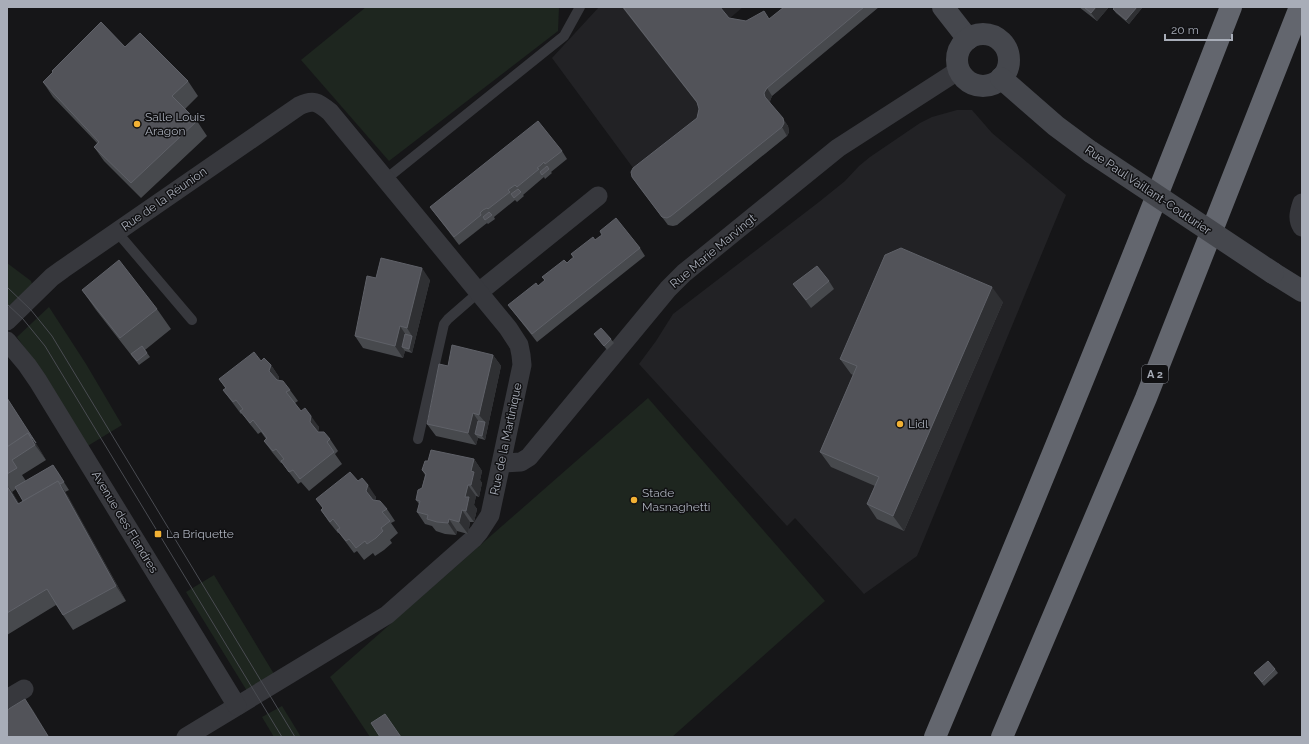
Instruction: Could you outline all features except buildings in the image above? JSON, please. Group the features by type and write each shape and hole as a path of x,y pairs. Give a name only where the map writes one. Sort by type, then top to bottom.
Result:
{"highway":[{"path":"935,737 1096,351 1231,7"},
{"name":"A 2","path":"1002,737 1146,398 1300,7"}],"street":[{"path":"943,7 968,39"},
{"path":"977,34 988,34 993,35 1002,41 1007,49 1009,59 1007,70 1002,78 988,85 978,85 973,84 965,78 960,70 958,55 961,46 968,39 977,34"},
{"name":"Rue Marie Marvingt","path":"502,463 521,462 532,454 651,309 684,272 838,148 960,70"},
{"name":"Rue Paul Vaillant-Couturier","path":"1002,78 1056,126 1091,152 1302,291"},
{"name":"Rue de la Réunion","path":"7,321 52,278 299,106 314,102 322,105 330,112"},
{"name":"Rue de la Martinique","path":"186,737 387,615 479,532 490,515 502,463 522,364 519,346 515,338 479,292 330,112"},
{"path":"479,292 598,196"},
{"name":"Avenue des Flandres","path":"7,341 38,381 237,706"},
{"path":"7,699 24,689"}],"lane":[{"path":"386,179 564,36 580,7"},
{"path":"117,232 192,320"},
{"path":"418,439 444,324 448,318 479,292"}],"shaded area":[{"path":"366,7 559,7 558,31 389,161 301,60"},
{"path":"599,7 743,7 729,19 752,29 799,7 879,7 772,96 770,101 771,105 788,126 789,132 787,136 677,225 673,226 668,225 637,185 636,181 639,176 552,58"},
{"path":"957,110 972,110 992,133 1066,195 917,556 864,594 795,518 787,526 639,364 673,314 819,202 845,181 870,157 920,123 932,117"},
{"path":"7,263 31,281 32,284 7,308"},
{"path":"49,307 86,364 122,425 86,447 35,363 17,337"},
{"name":"Stade Masnaghetti","path":"648,398 825,601 672,737 370,737 330,677"},
{"path":"214,575 274,674 247,691 186,592"},
{"path":"282,706 301,737 274,737 262,717"}],"tram line":[{"path":"7,287 31,310 52,336 295,737"},
{"path":"7,304 23,319 45,346 282,737"}],"place":[{"name":"Salle Louis Aragon","path":"137,124"},
{"name":"Lidl","path":"900,424"},
{"name":"Stade Masnaghetti","path":"634,500"},
{"name":"La Briquette","path":"158,534"}]}
